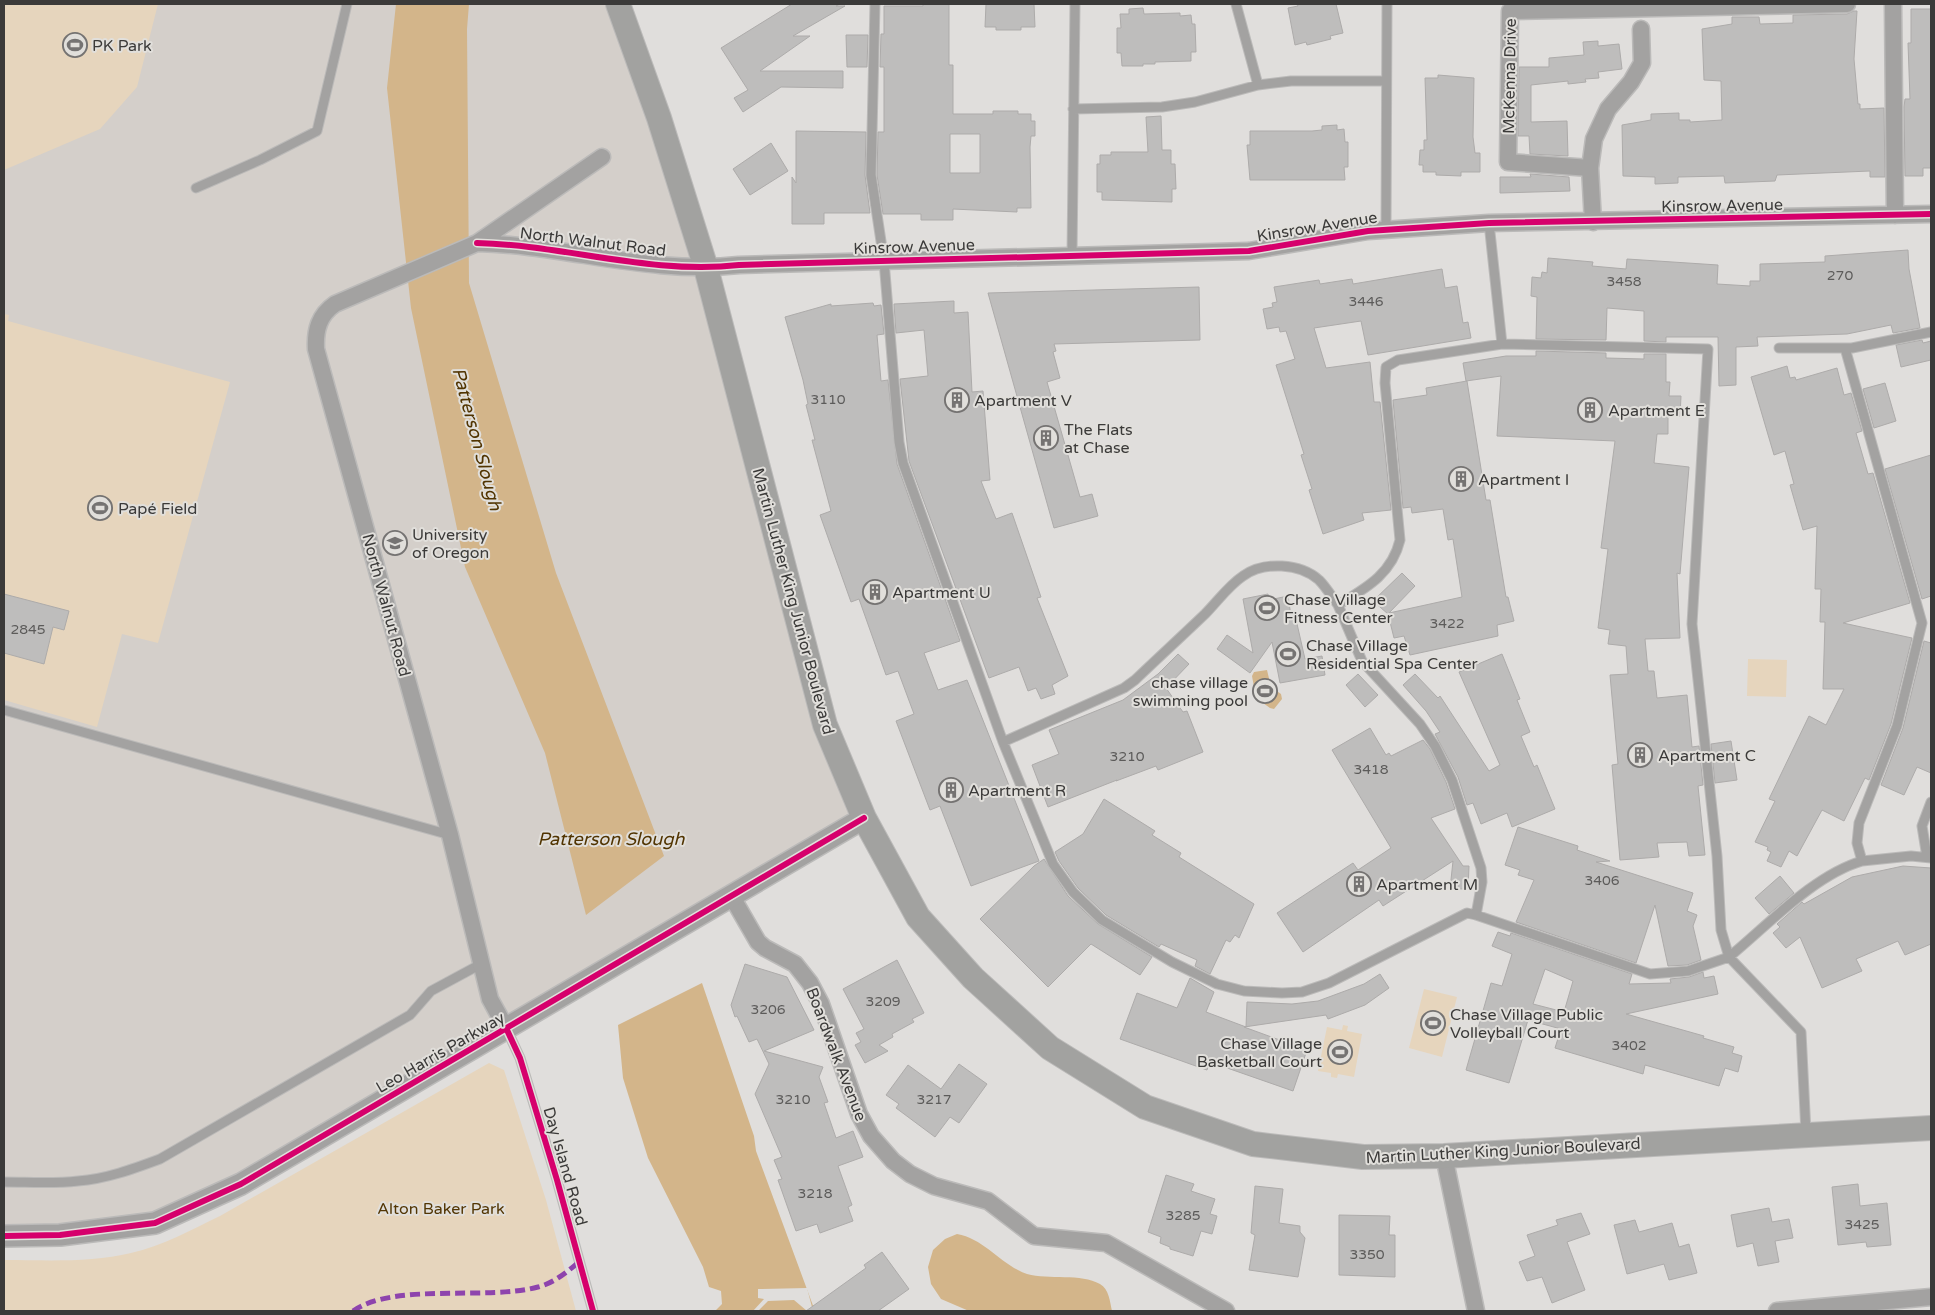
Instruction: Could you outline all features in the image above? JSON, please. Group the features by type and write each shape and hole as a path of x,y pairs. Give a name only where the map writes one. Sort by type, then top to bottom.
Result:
{"main road":[{"name":"Martin Luther King Junior Boulevard","path":"618,4 659,118 706,268 825,725 864,818 918,917 973,978 1050,1048 1145,1108 1253,1144 1363,1157 1444,1156 1806,1133 1931,1128"}],"street":[{"name":"McKenna Drive","path":"1590,168 1508,162 1510,11 1594,6 1847,4"},
{"path":"1893,4 1895,216"},
{"path":"1593,222 1590,168 1594,139 1608,109 1631,82 1642,62 1641,29"},
{"name":"North Walnut Road","path":"506,1030 490,999 450,835 316,349 317,328 327,310 376,286 477,243 602,157"},
{"name":"Kinsrow Avenue","path":"706,268 739,265 1072,254 1249,251 1386,229 1489,223 1931,214"},
{"name":"North Walnut Road","path":"477,243 522,246 618,261 706,268"},
{"name":"Leo Harris Parkway","path":"4,1236 60,1235 155,1222 240,1184 506,1030 864,818"},
{"name":"Boardwalk Avenue","path":"732,897 758,942 794,964 810,983 821,1004 859,1114 871,1136 893,1161 910,1174 934,1186 988,1201 1034,1236 1106,1243 1226,1311"},
{"path":"1444,1156 1476,1311"},
{"path":"1777,1311 1931,1297"}],"lane":[{"path":"196,188 260,160 317,131 347,4"},
{"path":"874,4 871,175 884,261 899,442 903,463 1003,742 1053,864 1072,892 1102,920 1172,962 1218,984 1244,991 1264,993 1282,994 1316,988 1461,915 1476,915 1650,974 1688,971 1729,957 1820,881 1842,868 1862,861 1882,858 1929,857 1922,826 1931,802"},
{"path":"1072,254 1075,4"},
{"path":"1236,4 1258,85"},
{"path":"1386,229 1387,4"},
{"path":"1073,109 1162,107 1195,102 1258,85 1290,81 1386,82"},
{"path":"1489,223 1502,344"},
{"path":"1779,348 1845,348 1931,332"},
{"path":"1338,605 1366,589 1382,575 1394,557 1400,540 1385,383 1386,367 1398,360 1502,344 1708,349 1692,630 1718,856 1721,930 1729,957 1801,1032 1806,1133"},
{"path":"1845,348 1922,623 1897,726 1859,823 1858,843 1862,861"},
{"path":"1003,742 1124,688 1200,619 1229,587 1245,575 1259,568 1274,566 1293,567 1319,580 1338,605 1362,661 1420,724 1446,766 1481,868 1482,882 1476,915"},
{"path":"4,710 450,835"},
{"path":"4,1182 61,1182 92,1179 127,1171 160,1159 410,1015 431,990 481,964"},
{"name":"Day Island Road","path":"506,1030 520,1058 558,1180 593,1311"}],"shaded area":[{"name":"University of Oregon","path":"4,4 618,4 706,268 864,818 155,1223 4,1236"}],"green space":[{"name":"PK Park","path":"4,4 158,4 137,87 100,129 4,170"},
{"name":"Papé Field","path":"4,314 9,315 8,321 230,382 158,643 122,634 97,727 4,700"},
{"path":"1748,659 1787,660 1786,697 1747,696"},
{"name":"Chase Village Public Volleyball Court","path":"1424,989 1457,997 1442,1057 1409,1048"},
{"name":"Chase Village Basketball Court","path":"1343,1025 1348,1026 1347,1031 1362,1034 1354,1077 1338,1074 1337,1078 1331,1077 1331,1073 1318,1071 1327,1027 1342,1030"},
{"name":"Alton Baker Park","path":"489,1063 504,1070 546,1200 576,1311 4,1311 4,1260 100,1258 131,1253 165,1242 220,1216"}],"water":[{"name":"Patterson Slough","path":"396,4 469,4 467,29 469,283 556,573 664,856 586,915 545,753 465,567 411,308 387,88"},
{"name":"chase village swimming pool","path":"1267,670 1271,687 1281,694 1282,699 1274,709 1256,698 1252,676 1254,672"},
{"path":"702,983 754,1136 756,1151 815,1311 715,1311 722,1304 721,1291 709,1287 703,1267 648,1158 623,1078 618,1025"},
{"path":"957,1234 985,1246 1009,1265 1027,1274 1084,1279 1100,1284 1107,1292 1112,1311 969,1311 941,1299 931,1284 928,1267 933,1250 945,1239"}],"pier":[{"path":"807,1288 813,1311 807,1311 794,1300 768,1301 758,1311 753,1311 764,1299 758,1298 758,1289"}],"building":[{"path":"792,4 840,4 836,6 845,6 793,36 810,36 760,71 843,71 843,88 781,87 743,112 734,98 748,90 721,48"},
{"path":"923,4 949,4 949,65 953,65 953,114 993,114 993,111 1018,111 1018,114 1031,114 1031,121 1035,121 1035,136 1031,136 1030,147 1031,208 1017,208 1017,212 953,209 953,220 921,220 921,214 883,214 877,175 878,132 884,132 884,67 880,67 881,34 884,34 884,6 923,6","holes":["950,134 980,134 980,173 950,173"]},
{"path":"986,4 1034,4 1035,27 1021,27 1021,30 996,30 996,27 985,27"},
{"path":"1297,4 1336,4 1343,33 1330,36 1331,39 1307,45 1306,42 1295,45 1288,8 1298,6"},
{"path":"1143,8 1144,14 1180,13 1180,16 1191,15 1192,24 1195,24 1196,52 1191,52 1191,61 1155,62 1155,64 1143,64 1143,66 1122,66 1121,53 1117,53 1117,28 1121,28 1120,14 1129,14 1129,9"},
{"path":"1911,9 1931,9 1931,168 1923,168 1923,176 1905,176 1904,107 1905,99 1910,99 1908,43 1911,43"},
{"path":"1857,11 1854,59 1858,104 1860,104 1860,109 1884,108 1885,177 1870,177 1870,171 1777,175 1775,181 1725,183 1724,176 1678,177 1678,183 1655,184 1655,177 1623,176 1622,125 1651,120 1651,114 1679,113 1679,120 1690,120 1690,122 1722,120 1721,81 1704,80 1702,29 1732,24 1732,17 1759,17 1760,24 1793,23 1793,15 1847,14"},
{"path":"846,35 868,35 867,67 847,67"},
{"path":"1598,41 1598,46 1619,44 1622,69 1598,72 1599,78 1585,79 1586,82 1568,84 1568,81 1531,85 1531,122 1567,121 1568,156 1530,154 1529,136 1518,136 1519,67 1549,67 1549,58 1584,55 1583,42"},
{"path":"1438,75 1474,78 1473,137 1475,153 1480,153 1480,172 1461,172 1461,176 1436,175 1436,172 1423,172 1423,165 1419,165 1420,150 1424,150 1424,140 1427,140 1425,78 1438,78"},
{"path":"1161,116 1162,150 1171,150 1171,164 1175,164 1176,189 1172,189 1172,202 1102,200 1102,192 1097,192 1097,164 1100,164 1100,155 1111,155 1111,152 1148,152 1146,117"},
{"path":"1337,125 1337,130 1344,129 1345,142 1348,142 1348,167 1344,167 1345,180 1250,180 1247,145 1250,145 1250,131 1312,131 1322,130 1322,126"},
{"path":"796,131 866,132 865,175 870,213 824,213 824,224 792,224 792,177 796,183"},
{"path":"771,143 788,171 750,195 733,169"},
{"path":"1530,174 1569,177 1570,191 1500,193 1500,177 1531,177"},
{"path":"1908,250 1909,269 1920,328 1893,333 1891,325 1847,334 1757,337 1758,346 1736,347 1736,385 1719,386 1718,337 1666,337 1666,342 1644,341 1644,311 1607,308 1606,340 1536,339 1537,297 1531,296 1532,277 1541,278 1542,272 1547,273 1548,258 1593,262 1592,266 1626,269 1627,259 1718,265 1717,284 1750,286 1750,281 1760,281 1760,264 1825,262 1825,256"},
{"path":"1442,269 1445,288 1457,286 1463,323 1468,322 1471,338 1368,355 1361,321 1314,328 1326,368 1370,362 1374,402 1380,402 1391,510 1362,513 1364,520 1323,534 1309,490 1312,489 1301,455 1304,454 1276,365 1295,359 1286,331 1280,332 1279,327 1267,329 1263,309 1273,307 1272,303 1277,302 1274,287 1319,280 1320,284 1352,279 1353,284"},
{"name":"The Flats at Chase","path":"1199,287 1200,340 1054,344 1056,351 1053,352 1060,378 1047,382 1080,497 1092,494 1098,516 1054,528 988,293"},
{"path":"954,301 954,313 968,312 972,392 983,391 990,480 981,481 996,519 1012,513 1041,597 1037,598 1068,676 1052,685 1055,694 1041,699 1036,688 1028,691 1019,667 989,678 909,461 900,379 928,376 924,330 896,333 894,304"},
{"path":"873,303 874,306 881,305 884,334 877,335 881,381 888,380 897,464 960,641 924,653 938,690 967,680 1039,861 971,886 940,806 930,810 896,721 914,714 898,671 886,675 859,599 851,602 820,515 831,511 812,440 815,440 806,405 808,404 803,380 785,317 831,304 831,306"},
{"path":"1922,340 1923,343 1931,341 1931,360 1901,367 1896,345"},
{"path":"1536,351 1606,353 1606,358 1644,359 1644,354 1666,354 1666,382 1670,382 1669,396 1681,396 1680,416 1668,416 1668,434 1657,434 1654,463 1689,467 1680,574 1677,573 1680,638 1645,639 1648,671 1654,671 1657,698 1687,695 1692,747 1699,746 1703,785 1698,786 1705,855 1689,856 1687,842 1657,843 1659,857 1620,860 1612,765 1618,764 1610,675 1628,674 1626,646 1608,644 1610,630 1598,628 1608,549 1601,548 1615,441 1497,436 1501,376 1466,381 1463,363 1506,356 1536,356"},
{"path":"1787,366 1790,378 1795,377 1796,380 1837,368 1844,395 1851,393 1862,431 1856,433 1868,474 1873,473 1910,603 1843,623 1912,638 1891,724 1869,780 1865,778 1844,821 1822,810 1797,856 1789,851 1781,867 1767,861 1771,852 1767,850 1768,847 1755,842 1775,801 1769,799 1809,716 1826,725 1844,689 1823,689 1825,622 1820,622 1821,589 1815,589 1817,526 1803,530 1790,485 1794,484 1785,451 1774,455 1751,377"},
{"path":"1467,381 1486,500 1490,500 1506,597 1508,597 1514,621 1497,625 1498,636 1410,655 1404,636 1394,638 1388,614 1373,601 1402,573 1415,586 1389,613 1462,597 1453,539 1448,540 1443,509 1412,513 1411,507 1403,508 1393,400 1427,395 1426,388"},
{"path":"1885,383 1896,421 1874,428 1863,389"},
{"path":"1931,455 1931,596 1922,599 1885,469"},
{"path":"4,594 69,611 64,630 53,627 44,664 4,653"},
{"path":"1268,594 1269,600 1288,596 1291,616 1295,615 1305,659 1322,656 1325,675 1280,683 1272,642 1250,673 1217,649 1227,635 1253,653 1243,599"},
{"path":"1924,641 1931,643 1931,773 1917,767 1904,795 1881,785 1903,728"},
{"path":"1178,654 1189,664 1166,688 1183,712 1187,711 1203,752 1158,770 1156,766 1048,807 1032,765 1059,754 1049,730 1123,700 1158,674"},
{"path":"1502,654 1520,699 1517,700 1530,732 1521,736 1534,767 1537,765 1555,809 1512,827 1507,813 1481,824 1473,803 1467,805 1458,777 1435,734 1440,732 1426,711 1403,685 1415,674 1438,698 1440,696 1489,771 1500,765 1459,672"},
{"path":"1358,674 1378,695 1365,707 1346,685"},
{"path":"1370,728 1386,755 1389,753 1391,756 1423,740 1430,749 1446,782 1455,809 1431,818 1463,866 1469,866 1468,889 1450,889 1453,861 1383,906 1379,900 1303,952 1277,913 1353,863 1358,870 1391,848 1332,750"},
{"path":"1731,741 1737,780 1715,783 1711,744"},
{"path":"1104,799 1155,831 1152,835 1181,853 1179,857 1254,904 1239,938 1235,935 1230,942 1226,940 1210,974 1195,966 1197,960 1161,944 1159,947 1106,915 1078,888 1059,861 1055,852 1083,834"},
{"path":"1518,827 1578,846 1577,850 1610,861 1596,862 1693,893 1687,911 1697,915 1693,926 1701,960 1687,965 1668,966 1655,905 1636,963 1516,922 1534,880 1518,875 1520,870 1505,865"},
{"path":"1044,859 1068,896 1098,924 1152,957 1140,975 1091,944 1048,987 980,919 1034,866"},
{"path":"1903,866 1931,868 1931,944 1905,955 1898,941 1856,959 1862,971 1822,988 1800,937 1786,948 1773,933 1780,927 1777,924 1802,902 1804,904 1852,877"},
{"path":"1780,876 1794,893 1769,914 1755,898"},
{"path":"1498,932 1510,936 1511,933 1632,974 1629,984 1671,983 1670,979 1689,977 1703,972 1704,978 1714,976 1718,994 1626,1014 1704,1036 1703,1038 1734,1047 1732,1053 1742,1056 1738,1072 1725,1068 1719,1086 1645,1065 1643,1074 1555,1048 1561,1029 1528,1020 1509,1083 1466,1070 1491,983 1502,986 1512,954 1492,946","holes":["1545,969 1573,981 1564,1012 1533,1004"]},
{"path":"897,960 924,1013 912,1019 914,1022 892,1034 893,1037 879,1045 888,1051 865,1063 855,1045 861,1042 856,1033 864,1029 843,989"},
{"path":"745,964 787,977 814,1030 764,1051 823,1067 819,1077 828,1102 824,1103 836,1138 853,1131 863,1157 838,1166 852,1205 848,1207 853,1221 820,1233 817,1224 796,1231 778,1180 782,1179 774,1160 782,1157 755,1094 769,1064 757,1039 749,1042 737,1016 735,1017 731,1005"},
{"path":"1380,974 1389,988 1365,1005 1328,1019 1326,1015 1246,1027 1247,1002 1292,1004 1318,1001 1364,984"},
{"path":"1190,978 1214,992 1206,1012 1307,1050 1293,1091 1210,1062 1207,1070 1120,1039 1137,993 1177,1008"},
{"path":"959,1064 987,1084 959,1123 950,1117 935,1137 896,1108 899,1104 886,1095 908,1065 941,1089"},
{"path":"1166,1175 1194,1184 1191,1191 1215,1199 1210,1214 1217,1216 1212,1234 1201,1231 1193,1256 1170,1249 1170,1247 1160,1243 1161,1237 1148,1232"},
{"path":"1858,1184 1860,1206 1887,1203 1891,1245 1867,1247 1866,1242 1838,1245 1832,1187"},
{"path":"1255,1186 1283,1189 1279,1223 1300,1226 1300,1232 1305,1238 1298,1277 1249,1270 1255,1235 1251,1233"},
{"path":"1769,1208 1772,1222 1789,1219 1793,1238 1775,1241 1779,1262 1758,1266 1753,1243 1737,1247 1731,1215"},
{"path":"1581,1213 1590,1234 1567,1242 1585,1290 1552,1303 1542,1277 1527,1281 1519,1262 1535,1256 1527,1235 1558,1225 1556,1220"},
{"path":"1339,1215 1390,1216 1389,1235 1395,1235 1395,1277 1339,1275"},
{"path":"1635,1220 1639,1232 1672,1223 1679,1247 1689,1244 1697,1273 1669,1280 1664,1264 1627,1274 1614,1225"},
{"path":"882,1252 909,1289 878,1311 806,1311 866,1268 864,1265"}],"marked path":[{"path":"353,1311 371,1302 392,1297 416,1294 493,1293 538,1287 555,1280 580,1261"}],"cycle path":[{"path":"477,243 543,249 640,263 706,267 1249,251 1368,231 1489,223 1931,214"},
{"path":"4,1236 60,1235 155,1223 241,1184 864,818"},
{"path":"507,1030 520,1058 557,1180 593,1311"}],"place":[{"name":"PK Park","path":"75,45"},
{"name":"Apartment V","path":"957,400"},
{"name":"Apartment E","path":"1590,410"},
{"name":"The Flats at Chase","path":"1046,438"},
{"name":"Apartment I","path":"1461,479"},
{"name":"Papé Field","path":"100,508"},
{"name":"University of Oregon","path":"395,543"},
{"name":"Apartment U","path":"875,592"},
{"name":"Chase Village Fitness Center","path":"1267,608"},
{"name":"Chase Village Residential Spa Center","path":"1288,654"},
{"name":"chase village swimming pool","path":"1265,691"},
{"name":"Apartment C","path":"1640,755"},
{"name":"Apartment R","path":"951,790"},
{"name":"Apartment M","path":"1359,884"},
{"name":"Chase Village Public Volleyball Court","path":"1433,1023"},
{"name":"Chase Village Basketball Court","path":"1340,1052"}]}
